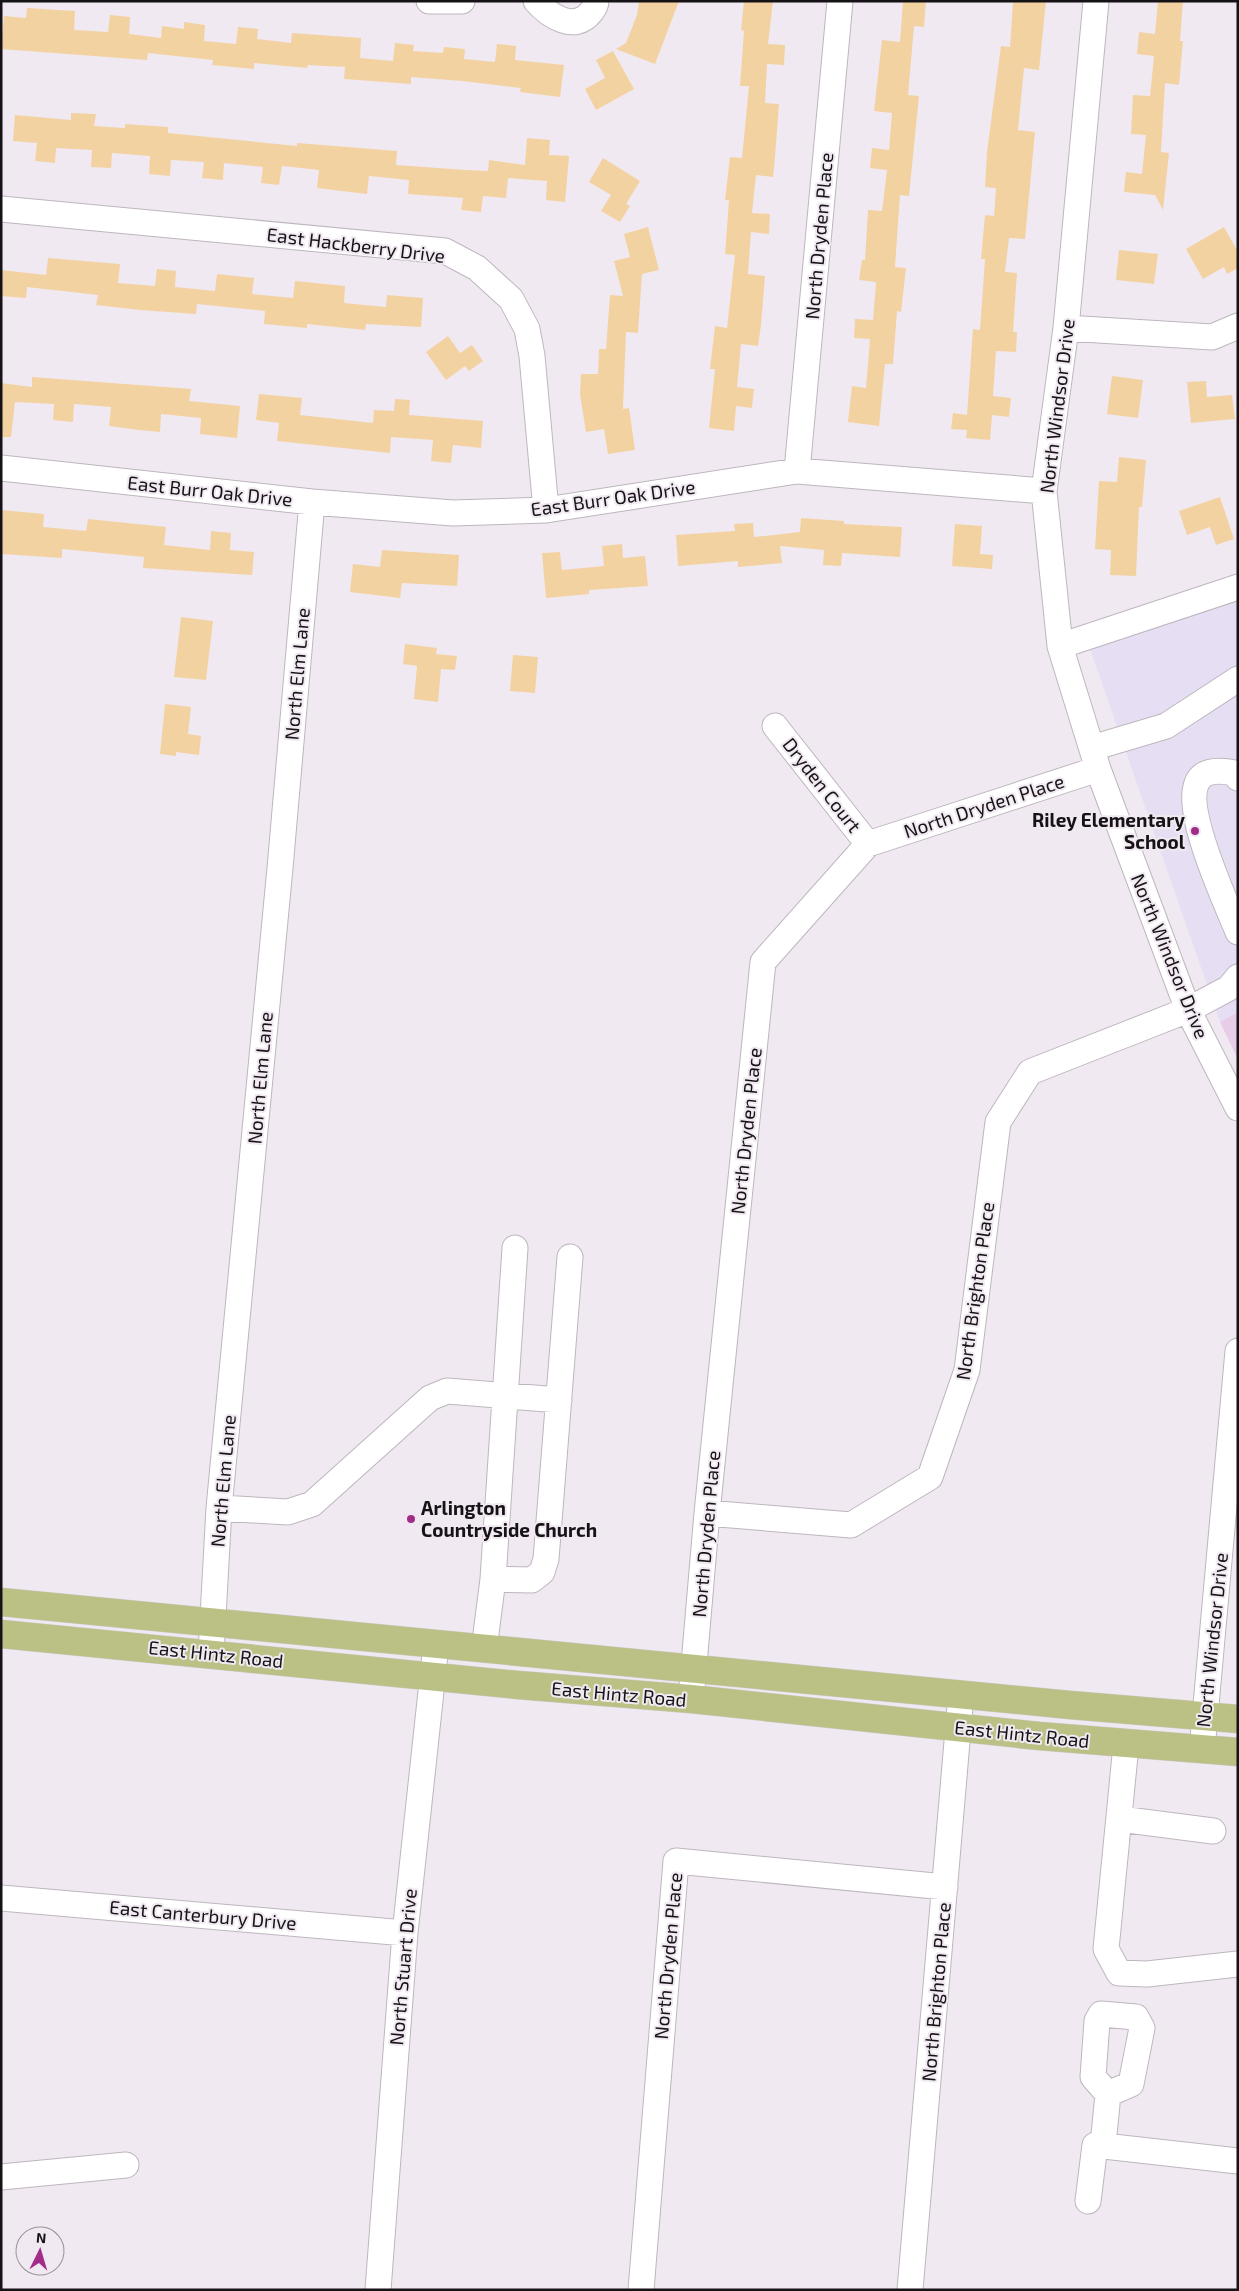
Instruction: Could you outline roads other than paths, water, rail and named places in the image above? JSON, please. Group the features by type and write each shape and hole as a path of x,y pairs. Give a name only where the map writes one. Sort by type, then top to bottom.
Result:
{"main road":[{"name":"East Hintz Road","path":"1,1602 961,1695 1238,1719"},
{"name":"East Hintz Road","path":"1,1634 691,1699 1126,1745 1238,1752"}],"street":[{"path":"429,1 462,1"},
{"path":"536,1 552,16 571,23 587,17 596,5 596,1"},
{"name":"North Dryden Place","path":"797,471 840,1"},
{"name":"North Windsor Drive","path":"1096,1 1066,328 1044,491 1060,646 1095,759 1188,1010 1238,1108"},
{"name":"East Hackberry Drive","path":"1,209 445,251 469,264 511,299 527,329 532,356 546,510"},
{"path":"1066,328 1212,337 1238,326"},
{"name":"East Burr Oak Drive","path":"1,468 312,502 453,513 546,510 797,471 1044,491"},
{"name":"North Elm Lane","path":"212,1654 219,1508 280,868 312,502"},
{"path":"1060,646 1238,587"},
{"name":"North Dryden Place","path":"691,1699 707,1513 763,962 868,844 1095,759 1166,726 1238,679"},
{"name":"Dryden Court","path":"776,726 868,844"},
{"path":"1238,778 1235,773 1221,770 1202,776 1196,785 1194,795 1196,823 1238,932"},
{"name":"North Brighton Place","path":"707,1513 851,1524 930,1478 967,1370 998,1122 1030,1072 1188,1010 1229,988 1238,977"},
{"path":"484,1649 493,1579 515,1248"},
{"path":"493,1579 532,1580 542,1572 546,1560 570,1257"},
{"name":"North Windsor Drive","path":"1202,1749 1204,1716 1230,1533 1238,1351"},
{"path":"219,1508 288,1512 312,1504 430,1398 447,1391 559,1400"},
{"name":"North Stuart Drive","path":"378,2290 405,1933 436,1645"},
{"name":"North Brighton Place","path":"910,2290 961,1695"},
{"path":"1126,1745 1106,1949 1119,1973 1146,1974 1238,1964"},
{"path":"1120,1819 1213,1831"},
{"name":"North Dryden Place","path":"640,2290 676,1861 945,1887"},
{"name":"East Canterbury Drive","path":"1,1898 405,1933"},
{"path":"1103,2145 1108,2094"},
{"path":"1088,2201 1095,2145 1238,2161"},
{"path":"1,2177 126,2165"}],"place":[{"name":"Riley Elementary School","path":"1195,831"},
{"name":"Arlington Countryside Church","path":"411,1519"}]}
